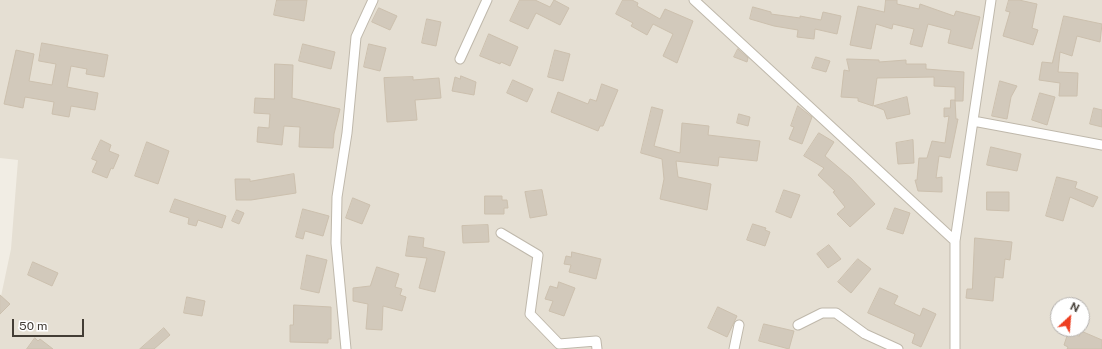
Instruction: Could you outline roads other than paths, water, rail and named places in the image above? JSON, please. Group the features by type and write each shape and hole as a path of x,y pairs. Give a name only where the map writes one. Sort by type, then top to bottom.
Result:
{"street":[{"path":"346,349 336,243 337,197 347,133 356,37 373,0"},
{"path":"460,59 486,0"},
{"path":"694,0 955,241"},
{"path":"955,349 955,241 991,0"},
{"path":"973,121 1102,145"},
{"path":"501,233 538,255 530,314 559,344 596,341 597,349"},
{"path":"798,325 822,313 836,313 865,334 898,349"},
{"path":"734,349 739,325"}]}
